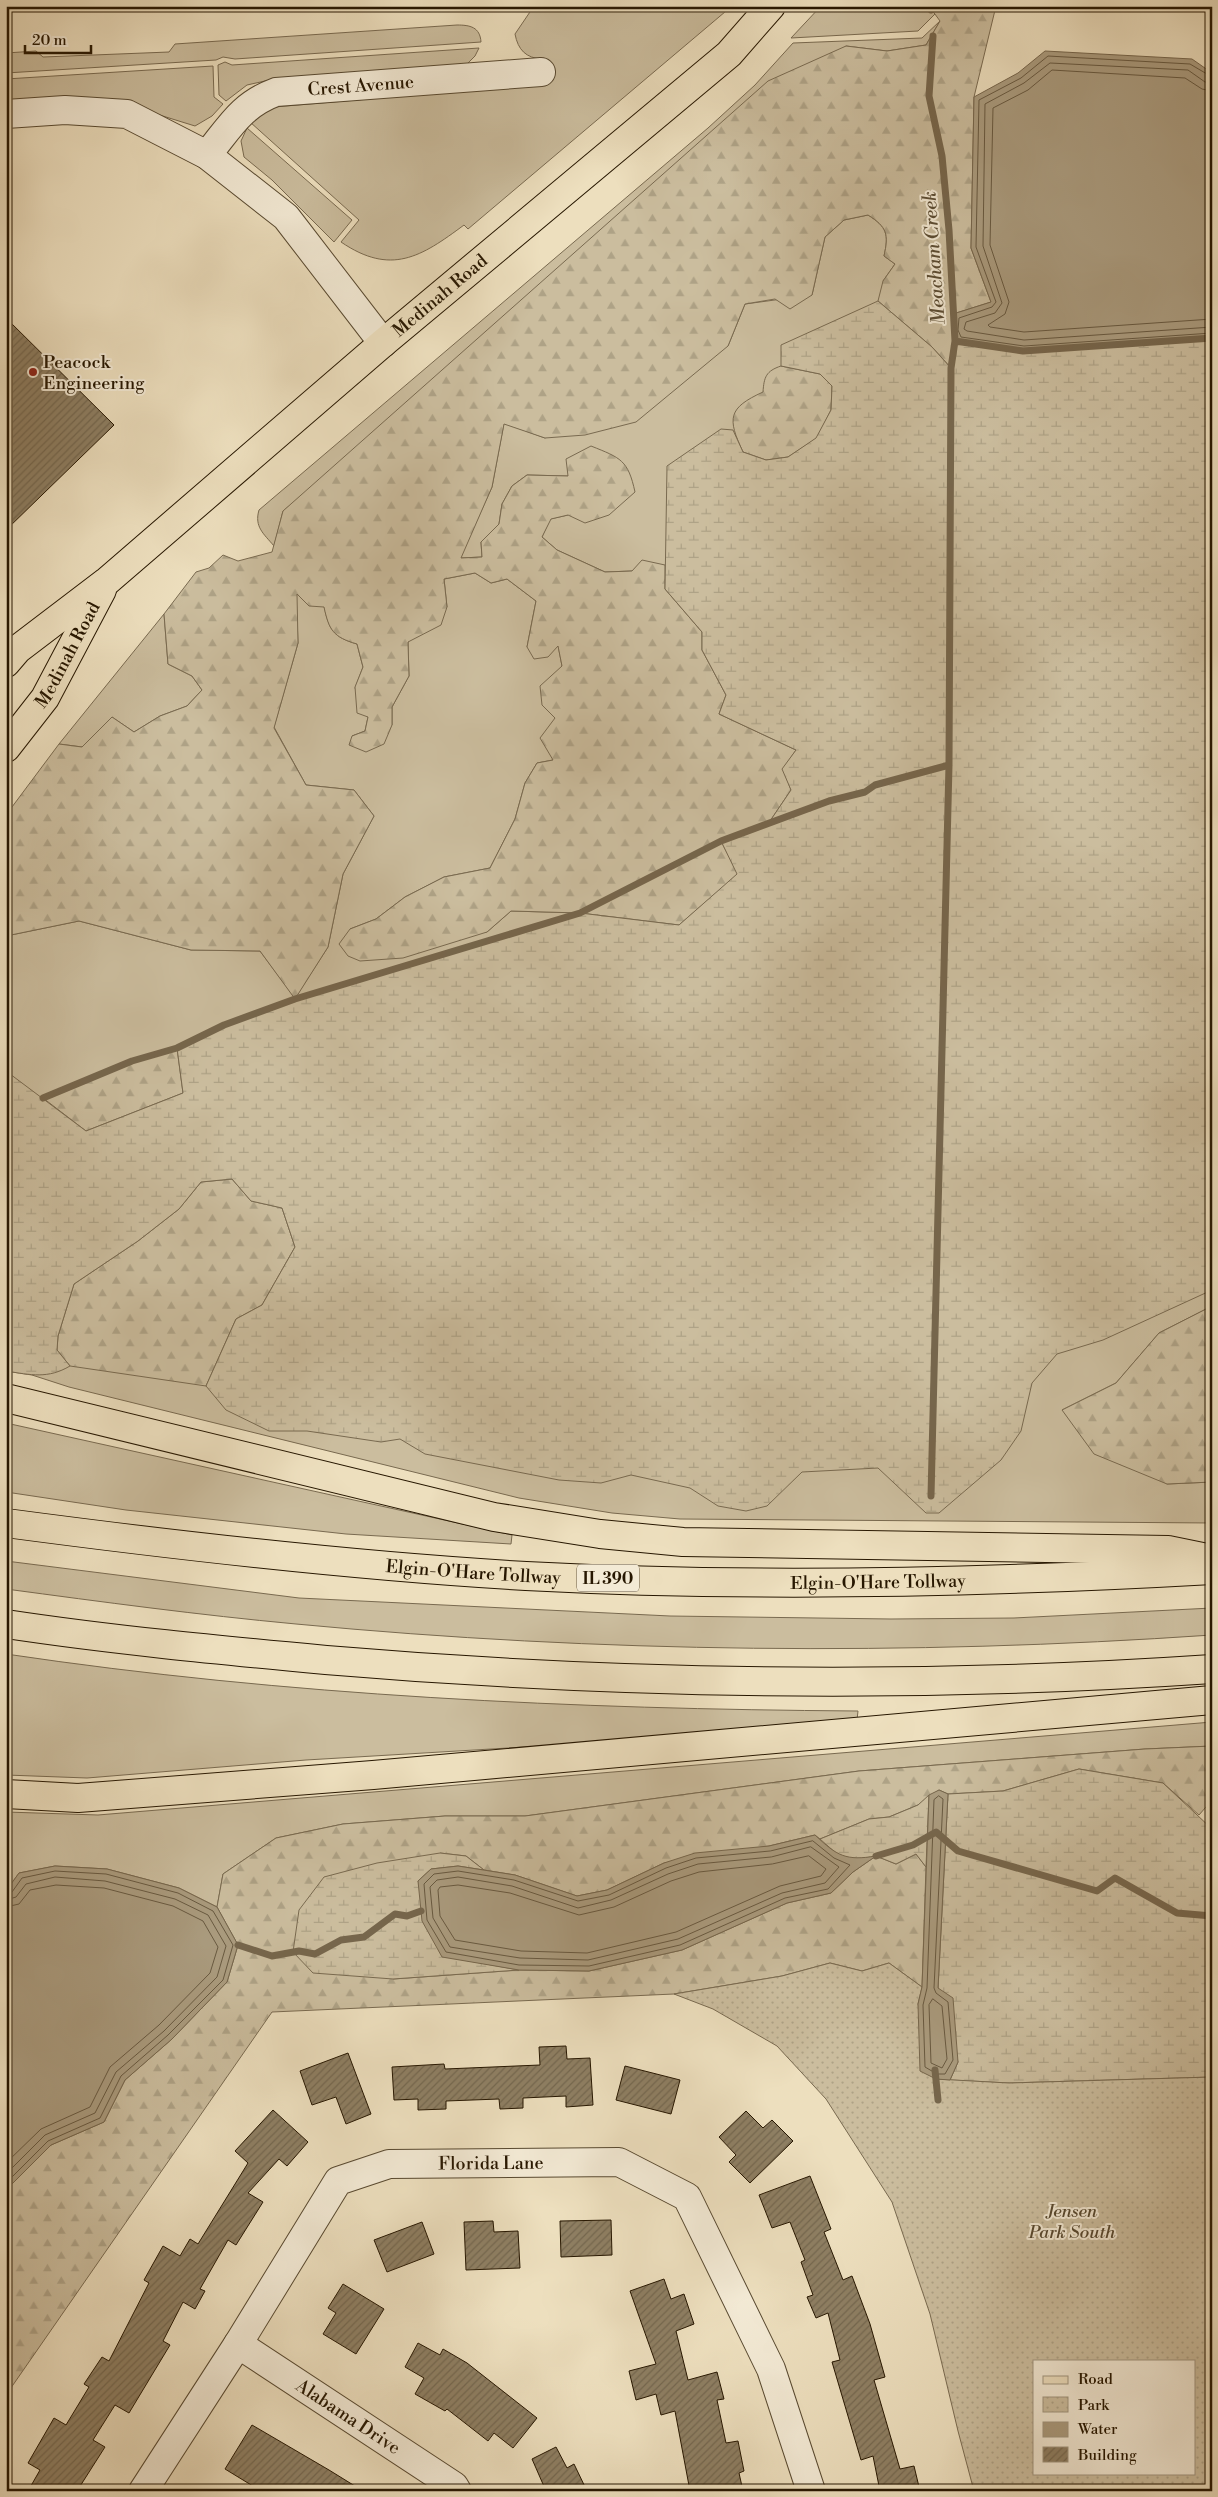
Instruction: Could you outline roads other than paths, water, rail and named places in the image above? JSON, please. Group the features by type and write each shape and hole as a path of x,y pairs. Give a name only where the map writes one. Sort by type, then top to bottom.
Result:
{"main road":[{"name":"Medinah Road","path":"6,663 18,649 106,582 383,343 729,54 771,6"},
{"name":"Medinah Road","path":"6,748 45,698 106,582"},
{"path":"6,1398 494,1517 600,1534 683,1542 1168,1550 1212,1560"},
{"name":"Elgin-O'Hare Tollway","path":"6,1524 338,1562 526,1576 712,1582 923,1583 1212,1570"},
{"path":"6,1624 245,1653 448,1670 603,1678 862,1683 1212,1669"},
{"path":"6,1794 78,1798 147,1793 373,1775 1212,1700"}],"street":[{"name":"Crest Avenue","path":"207,155 239,115 257,100 276,92 541,72"},
{"path":"6,114 65,110 127,114 207,155 286,217 383,343"},
{"name":"Florida Lane","path":"143,2491 238,2344 338,2181 389,2164 619,2162 687,2197 771,2369 811,2491"},
{"name":"Alabama Drive","path":"238,2344 454,2486 457,2491"}],"water":[{"path":"1045,51 1192,59 1212,73 1212,338 1023,351 955,341 953,314 991,302 971,248 974,97 1018,73"},
{"path":"939,1790 948,1794 938,1988 953,1998 958,2062 950,2080 936,2079 920,2071 918,2004 922,1987 929,1795"},
{"path":"815,1835 830,1848 842,1855 857,1858 876,1856 853,1872 831,1893 787,1903 682,1950 589,1971 519,1970 442,1957 422,1921 418,1881 431,1869 458,1866 515,1875 577,1896 607,1890 664,1863 695,1853 769,1846"},
{"path":"55,1866 107,1869 179,1888 217,1907 238,1945 227,1982 172,2039 125,2080 104,2122 51,2145 6,2190 6,1891 19,1873"}],"waterway":[{"name":"Meacham Creek","path":"930,6 931,10"},
{"path":"931,1496 949,765 951,368 955,341 949,230 942,156 929,96 933,36"},
{"name":"Meacham Creek","path":"955,341 1023,351 1212,338"},
{"path":"43,1098 132,1061 177,1048 224,1025 295,999 580,913 721,841 829,801 865,792 875,785 949,765"},
{"path":"876,1856 913,1845 936,1832 958,1851 1097,1891 1115,1878 1177,1913 1212,1916"},
{"path":"238,1945 272,1956 299,1951 315,1954 341,1940 364,1937 395,1914 407,1916 421,1911"},
{"path":"935,2070 938,2100"}],"place":[{"name":"Peacock Engineering","path":"33,372"}],"park label":[{"name":"Jensen Park South","path":"1072,2221"}]}
